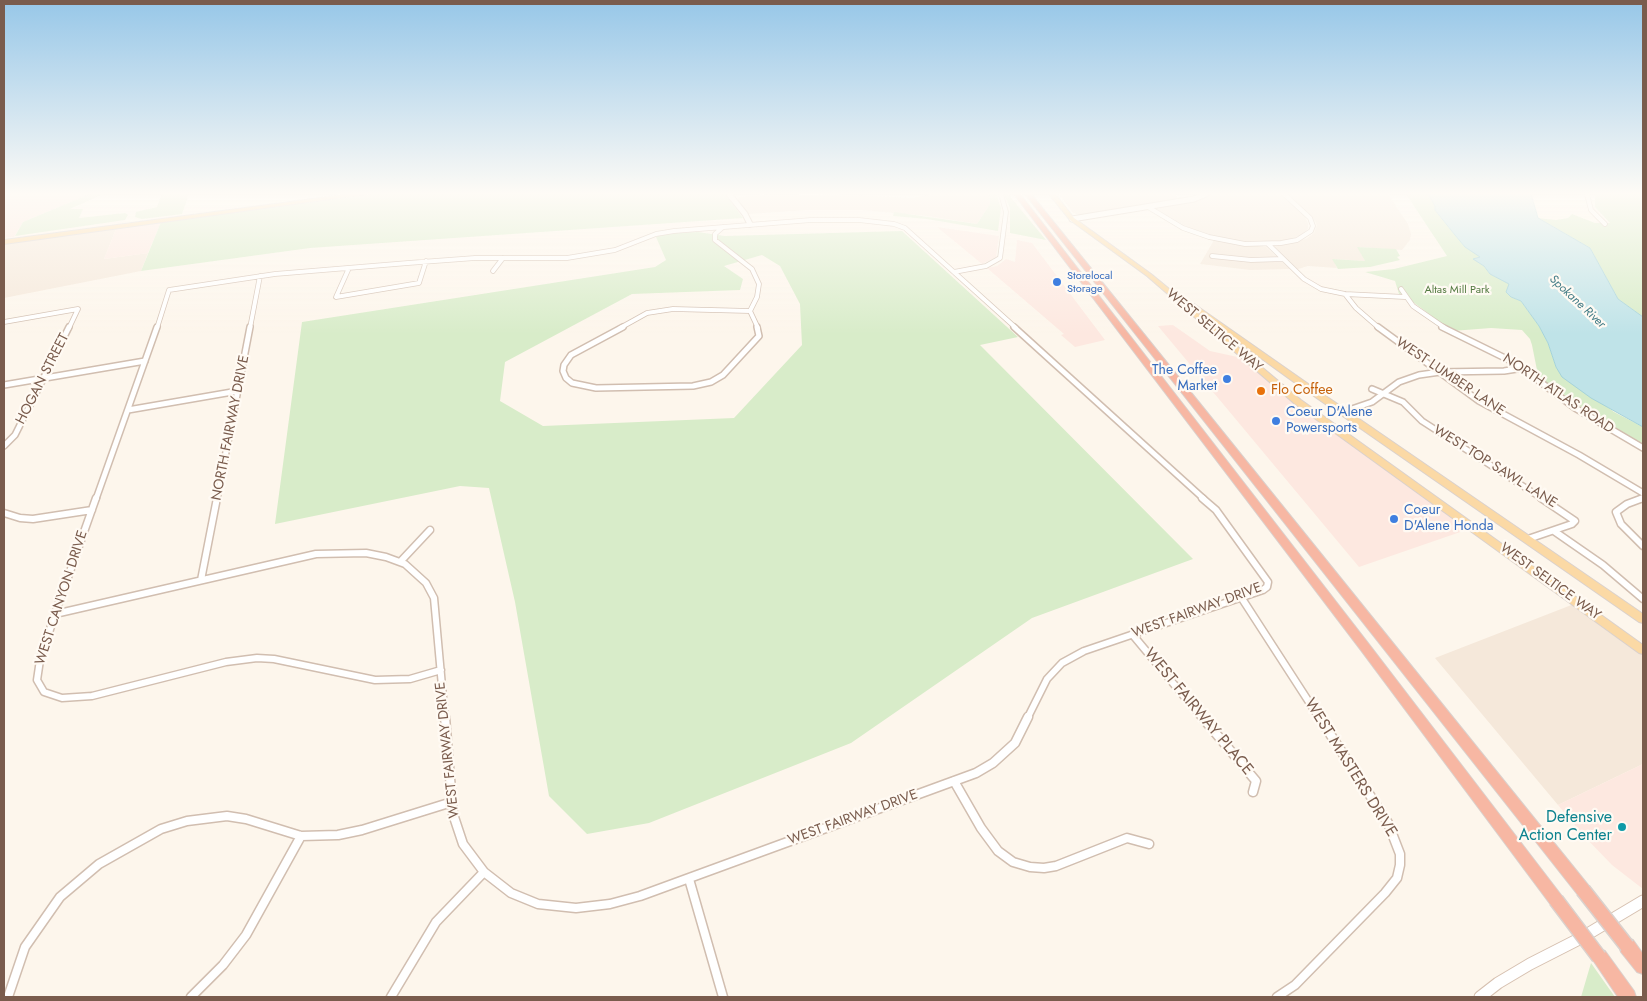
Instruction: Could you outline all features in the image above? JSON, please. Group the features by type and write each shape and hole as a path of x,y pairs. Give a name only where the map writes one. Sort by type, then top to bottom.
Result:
{"highway":[{"path":"1057,241 1074,251 1643,966"},
{"path":"1061,243 1628,997"}],"main road":[{"name":"WEST SELTICE WAY","path":"1100,241 1148,275 1298,402 1643,650"},
{"name":"WEST SELTICE WAY","path":"1148,275 1171,289 1343,412 1643,619"},
{"path":"1480,997 1498,983 1530,964 1581,938 1643,901"}],"street":[{"name":"WEST FAIRWAY DRIVE","path":"169,290 260,276 349,268 503,258 549,260 581,257 615,250 640,241"},
{"path":"716,241 752,269 759,281 757,297 750,311"},
{"name":"WEST FAIRWAY DRIVE","path":"55,614 306,556 331,552 366,552 400,562 421,576 434,598 452,802 459,836 470,856 484,872 511,893 524,900 556,907 576,908 623,901 976,773 1006,754 1018,737 1047,679 1062,663 1084,651 1263,590 1267,587 1268,582 1222,516 919,241"},
{"path":"954,272 986,266 997,260 1001,256 1004,241"},
{"path":"1226,241 1268,244 1292,241"},
{"path":"1268,244 1312,285 1329,292 1405,297"},
{"path":"1212,256 1251,260 1283,259"},
{"path":"494,271 503,258"},
{"path":"349,268 336,297 419,283 426,262"},
{"name":"NORTH FAIRWAY DRIVE","path":"201,580 260,276"},
{"name":"NORTH ATLAS ROAD","path":"1401,289 1405,297 1420,312 1435,323 1523,368 1575,408 1643,448"},
{"name":"WEST CANYON DRIVE","path":"169,290 40,660 37,680 46,693 62,698 92,696 226,662 257,658 274,658 376,680 410,678 441,670"},
{"name":"WEST LUMBER LANE","path":"1344,294 1356,308 1383,330 1493,409 1579,454 1643,493"},
{"name":"HOGAN STREET","path":"4,322 78,309 15,435 4,446"},
{"path":"673,309 750,311 759,330 758,338 727,372 711,382 693,386 596,388 572,383 566,378 564,365 571,355 647,313 673,309"},
{"path":"4,384 145,361"},
{"path":"1343,412 1366,405 1406,379 1440,372 1504,371 1523,368"},
{"name":"WEST TOP SAWL LANE","path":"1372,389 1404,402 1422,421 1575,521 1572,524 1528,540"},
{"path":"128,410 238,391"},
{"path":"1643,498 1627,504 1616,512 1621,524 1643,546"},
{"path":"4,513 12,516 44,519 92,510"},
{"path":"4,521 12,516"},
{"path":"400,562 430,530"},
{"path":"1554,531 1603,565 1643,599"},
{"name":"WEST MASTERS DRIVE","path":"1241,597 1388,823 1400,854 1397,878 1385,893 1295,985 1277,997"},
{"name":"WEST FAIRWAY PLACE","path":"1132,634 1256,781 1253,792"},
{"path":"954,781 981,828 998,851 1012,862 1030,867 1056,866 1127,838 1149,844"},
{"path":"8,997 18,962 25,948 45,916 60,897 99,864 138,840 161,829 187,821 227,816 246,819 301,836 338,835 362,830 452,802"},
{"path":"191,997 223,965 246,936 301,836"},
{"path":"391,997 436,922 484,872"},
{"path":"689,878 724,997"}],"shaded area":[{"path":"22,241 111,241 104,259 148,253 141,271 4,298 4,243"},
{"path":"111,241 153,241 148,253 104,259"},
{"path":"954,241 998,241 996,257 982,264"},
{"path":"1017,241 1032,243 1105,340 1075,347 1061,335 1064,334 987,268 997,266 1006,259 1015,262"},
{"path":"1214,241 1219,241 1266,247 1290,269 1250,270 1200,264"},
{"path":"1236,241 1285,241 1284,241"},
{"path":"1298,241 1409,241 1402,250 1358,247 1365,261 1333,259 1337,268 1308,266 1295,270 1274,246"},
{"path":"1173,325 1210,351 1242,358 1469,529 1359,567 1158,326"},
{"path":"1574,604 1643,655 1643,764 1558,805 1435,658"},
{"path":"1643,764 1643,889 1612,865 1558,805"}],"green space":[{"path":"153,241 415,241 310,248 141,271"},
{"path":"658,241 913,241 1018,337 980,345 1193,559 1032,618 851,743 649,823 587,834 549,796 515,602 489,488 460,486 275,524 302,322 655,267 666,260","holes":["762,255 780,266 800,304 802,345 734,418 543,426 500,401 505,362 632,294 740,290 743,279 724,266"]},
{"name":"Altas Mill Park","path":"1437,241 1460,241 1465,247 1481,256 1474,259 1484,266 1490,274 1510,284 1511,297 1521,301 1539,326 1548,343 1556,367 1614,412 1643,427 1643,445 1568,399 1531,371 1537,370 1532,345 1530,339 1522,330 1491,328 1452,331 1413,302 1406,294 1399,294 1395,281 1365,272 1394,269 1447,256"},
{"path":"1577,241 1643,241 1643,317 1618,299 1590,248"},
{"path":"1357,247 1396,249 1400,256 1397,257 1400,260 1370,267 1338,269 1332,259 1365,261"},
{"path":"1591,963 1615,997 1581,997"}],"water":[{"name":"Spokane River","path":"1460,241 1577,241 1590,248 1618,299 1643,317 1643,427 1591,398 1562,377 1539,326 1521,301 1511,297 1506,292 1509,284 1490,274 1484,266 1473,259 1480,257 1465,247"}],"place":[{"name":"Storelocal Storage","path":"1057,282"},
{"name":"The Coffee Market","path":"1227,379"},
{"name":"Flo Coffee","path":"1261,391"},
{"name":"Coeur D'Alene Powersports","path":"1276,421"},
{"name":"Coeur D'Alene Honda","path":"1394,519"},
{"name":"Defensive Action Center","path":"1622,827"}]}
